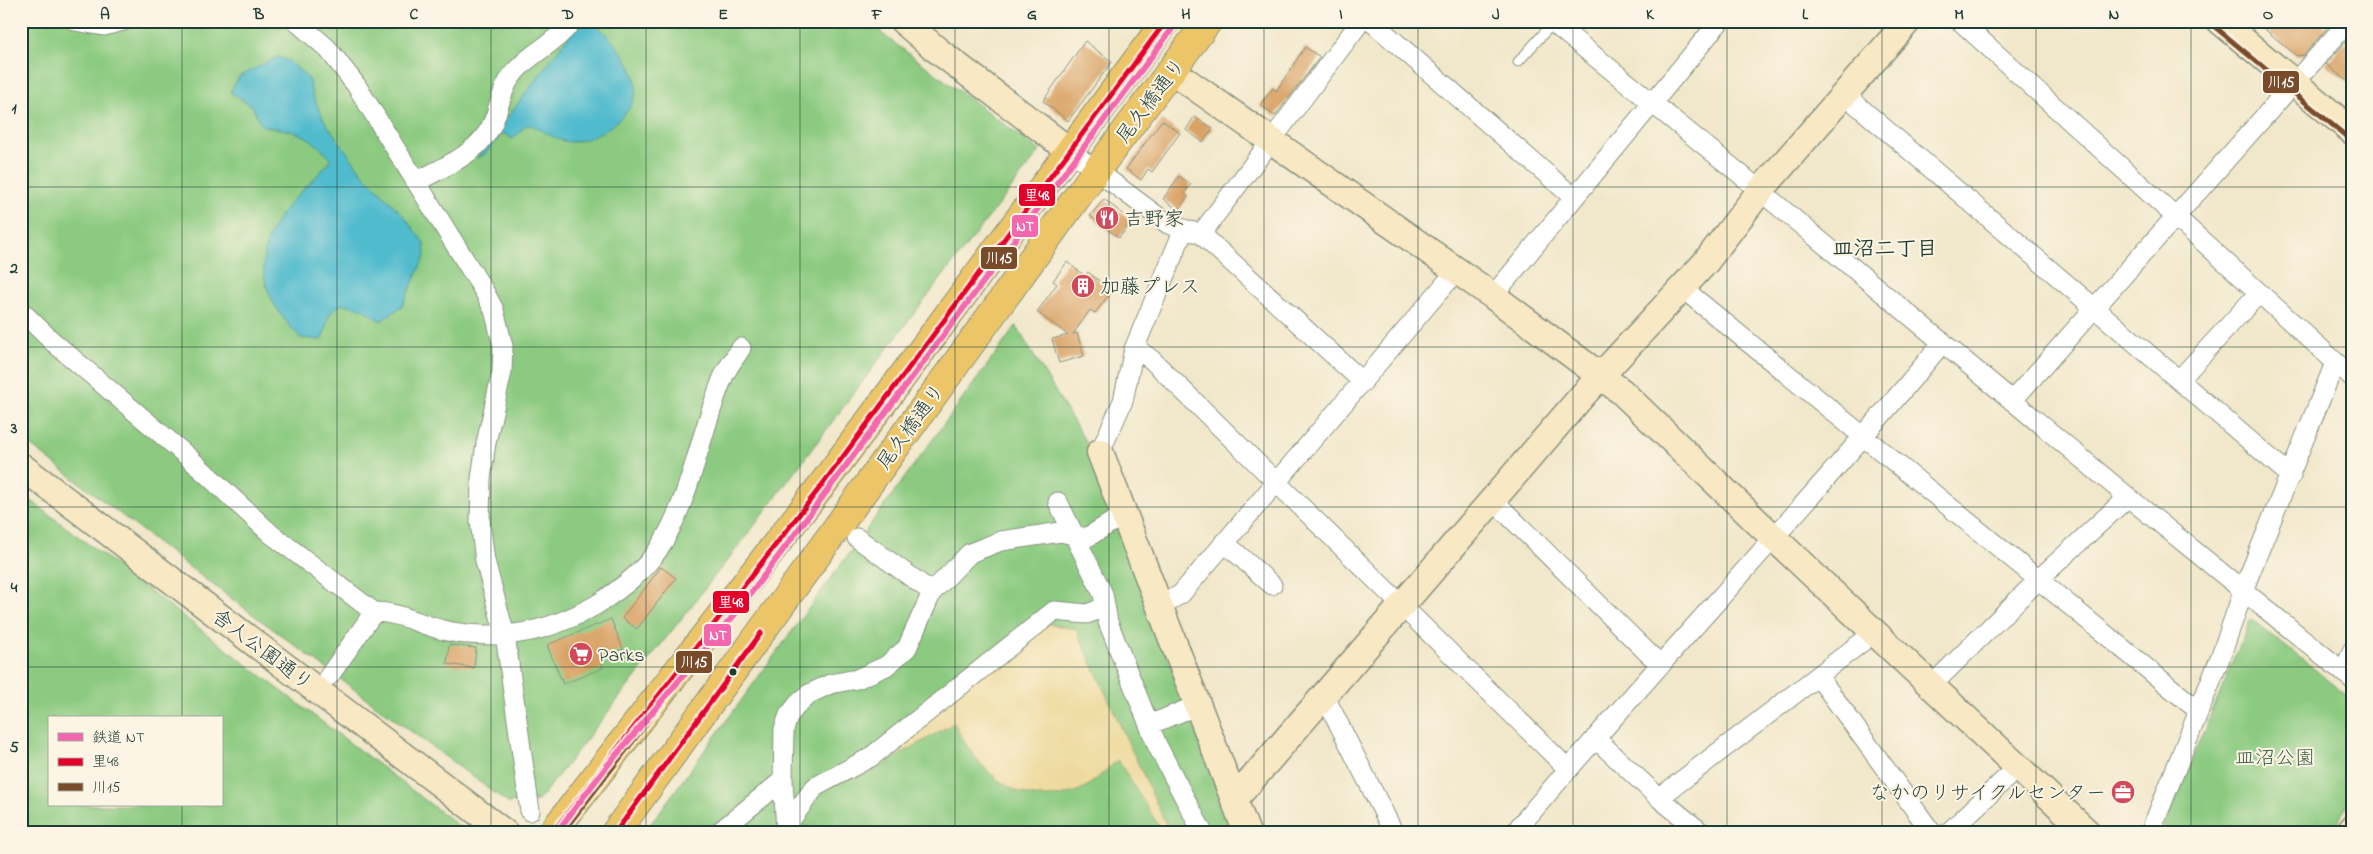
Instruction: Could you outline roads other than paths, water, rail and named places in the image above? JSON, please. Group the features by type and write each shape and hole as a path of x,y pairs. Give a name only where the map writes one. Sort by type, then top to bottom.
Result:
{"main road":[{"name":"尾久橋通り","path":"552,833 822,485 1166,21"},
{"name":"尾久橋通り","path":"615,833 1096,171 1208,21"}],"street":[{"path":"75,21 104,26 124,21"},
{"path":"296,21 328,49 356,84 494,310 503,346 502,372 486,443 481,479 480,521 485,561 504,635 530,811"},
{"path":"416,182 470,153 490,130 499,101 511,77 534,53 564,32 572,21"},
{"path":"903,21 936,50 1168,224 1192,232 1363,382"},
{"path":"1247,833 1100,452 1123,401 1134,349 1192,232 1272,141 1361,21"},
{"path":"1371,21 1573,198"},
{"path":"1492,296 1720,21"},
{"path":"1235,799 1325,697 1600,376 1682,288 1760,191 1908,21"},
{"path":"1960,21 2258,294 2352,377"},
{"path":"2220,21 2352,131"},
{"path":"2012,401 2349,21"},
{"path":"1552,22 2348,676"},
{"path":"1172,71 1492,296 1622,392 1774,538 2088,833"},
{"path":"1844,94 2291,476"},
{"path":"1160,606 1181,594 1447,282 1458,272"},
{"path":"1682,288 2199,711"},
{"path":"2179,380 2258,294"},
{"path":"21,311 52,341 187,456 271,534 374,612 391,612 444,631 475,635 504,635 553,625 582,613 611,595 635,575 657,551 677,516 722,378 741,348"},
{"path":"1519,831 1568,769 1774,538 1943,342"},
{"path":"1134,349 1142,352 1152,360 1568,769"},
{"path":"2150,833 2335,362"},
{"name":"舎人公園通り","path":"21,466 504,833"},
{"path":"1932,685 2038,580 2128,497"},
{"path":"1493,500 1650,655 1662,664"},
{"path":"1058,502 1103,594 1108,622 1157,745 1203,833"},
{"path":"785,831 782,780 784,729 789,715 809,694 830,684 857,679 886,666 907,648 932,592 970,553 1000,541 1060,532 1086,538 1125,514"},
{"path":"857,538 932,592"},
{"path":"1224,542 1272,585"},
{"path":"785,831 816,787 871,757 1054,611 1087,614 1105,607"},
{"path":"329,676 374,612"},
{"path":"1659,798 1875,632"},
{"path":"2348,676 2352,651"},
{"path":"1818,676 1932,833"},
{"path":"1325,697 1394,833"},
{"path":"1149,725 1198,705"},
{"path":"1595,738 1659,798 1702,833"},
{"path":"1948,833 2018,767"},
{"path":"718,833 782,780"}],"lane":[{"path":"1518,62 1552,22"}],"water":[{"path":"580,21 603,21 599,27 622,53 631,67 636,84 636,95 624,115 603,131 580,141 565,141 555,138 531,125 525,126 513,139 503,133 484,155 477,158"},
{"path":"277,57 289,61 308,78 313,96 324,120 340,143 363,174 403,215 424,243 425,256 402,306 381,321 361,308 342,304 329,316 321,340 301,338 276,308 264,276 264,259 267,242 287,207 331,159 315,143 301,134 262,126 252,106 230,92 240,76"}],"rail line":[{"name":"NT","path":"556,833 607,766 736,613 1178,21"}],"place":[{"name":"吉野家","path":"1107,218"},
{"name":"加藤プレス","path":"1083,286"},
{"name":"Parks","path":"581,654"},
{"name":"なかのリサイクルセンター","path":"2123,792"}],"district":[{"name":"皿沼二丁目","path":"1885,248"}],"park label":[{"name":"皿沼公園","path":"2275,757"}]}
